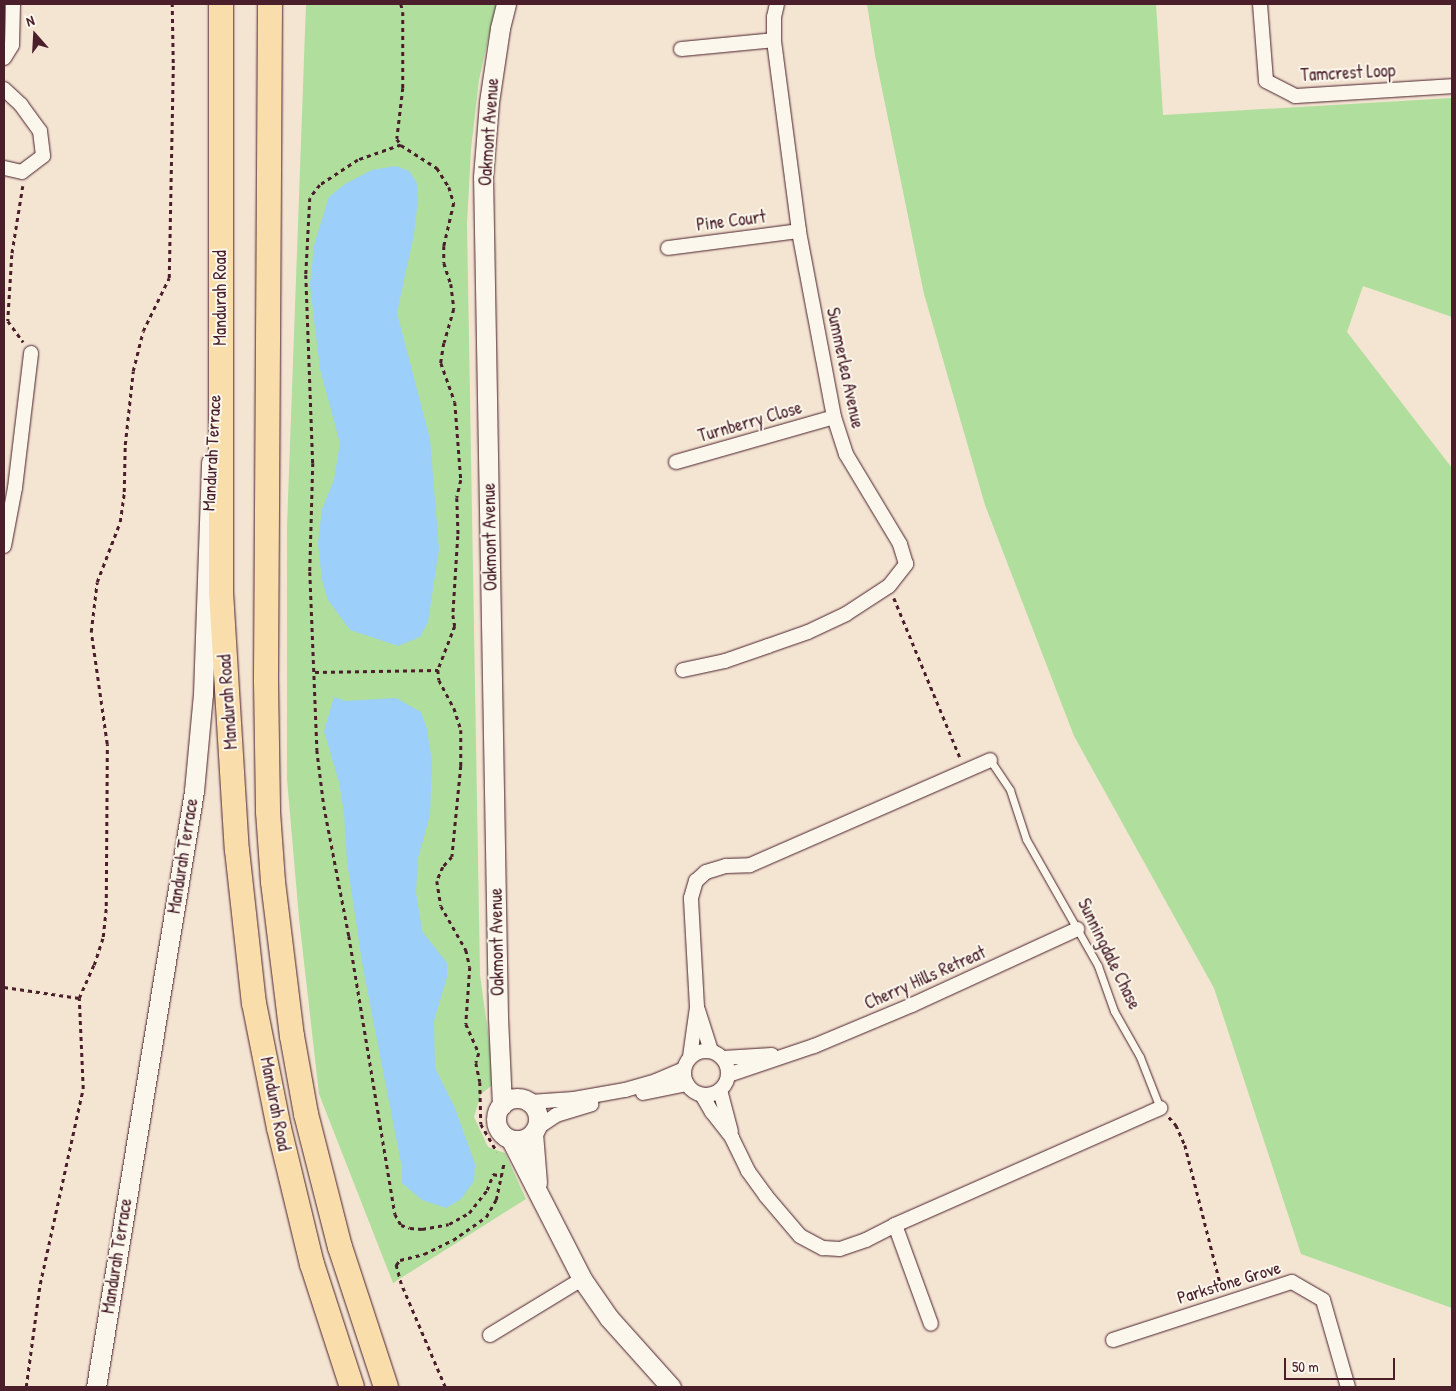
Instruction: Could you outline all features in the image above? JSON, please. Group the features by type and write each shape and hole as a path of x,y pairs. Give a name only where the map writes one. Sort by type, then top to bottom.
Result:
{"highway":[{"name":"Mandurah Road","path":"221,4 221,592 237,850 254,1002 293,1192 312,1264 352,1387"},
{"name":"Mandurah Road","path":"270,4 266,680 268,812 291,1027 306,1114 340,1247 386,1387"}],"street":[{"path":"4,58 12,45 13,4"},
{"name":"Oakmont Avenue","path":"502,1104 498,1016 484,176 489,102 500,28 506,4"},
{"name":"Summerlea Avenue","path":"683,670 725,661 808,632 846,614 889,586 906,564 900,544 846,454 834,417 799,232 774,40 774,17 777,4"},
{"name":"Tamcrest Loop","path":"1260,4 1266,81 1295,96 1452,86"},
{"path":"681,49 774,40"},
{"path":"4,89 21,105 40,131 43,156 22,172 4,168"},
{"name":"Pine Court","path":"668,248 799,232"},
{"name":"Mandurah Terrace","path":"96,1387 194,791 203,694 209,486 220,320"},
{"path":"4,546 15,488 32,353"},
{"name":"Turnberry Close","path":"676,462 834,417"},
{"name":"Sunningdale Chase","path":"687,1063 697,1007 690,898 696,881 706,872 726,866 750,865 990,760"},
{"name":"Cherry Hills Retreat","path":"728,1076 814,1046 912,1005 1078,928"},
{"name":"Sunningdale Chase","path":"697,1007 717,1054"},
{"path":"671,1387 609,1318 582,1279 538,1189 511,1140 501,1132 497,1125 497,1112 502,1104 511,1099 574,1099 625,1090 656,1081 687,1063 700,1051 717,1054 728,1066 728,1076 720,1090 712,1094 702,1095 693,1091 687,1084 687,1063"},
{"name":"Cherry Hills Retreat","path":"717,1054 785,1055"},
{"path":"502,1072 538,1114 535,1131 538,1189"},
{"path":"511,1140 523,1140 556,1114 687,1084"},
{"path":"720,1090 732,1138"},
{"path":"702,1095 712,1112 732,1138 748,1171 766,1196 800,1236 824,1248 840,1249 866,1240 895,1225 1160,1108"},
{"path":"895,1225 930,1324"},
{"path":"490,1335 582,1279"},
{"name":"Parkstone Grove","path":"1113,1340 1292,1282 1323,1300 1348,1387"}],"lane":[{"name":"Sunningdale Chase","path":"990,760 1010,790 1026,839 1098,966 1114,1011 1140,1057 1160,1108"}],"path":[{"path":"26,1387 40,1284 83,1089 79,998 94,965 103,937 106,906 107,744 91,632 97,582 120,522 124,492 125,445 133,371 142,331 169,278 173,63 172,4"},
{"path":"401,4 403,12 403,88 398,139 401,145 437,168 449,187 454,203 444,246 444,263 454,310 444,343 441,363 455,402 461,480 456,498 458,536 453,615 455,626 438,670 439,680 454,708 462,730 461,766 452,857 443,867 437,881 438,893 441,906 466,950 470,967 466,1024 479,1053 476,1063 480,1082 481,1124 493,1147 504,1158 496,1200 486,1217 453,1240 424,1254 400,1260 396,1265 401,1284 445,1387"},
{"path":"401,145 358,160 320,185 310,198 306,275 313,463 310,572 315,672 315,716 324,806 349,936 395,1214 401,1225 410,1228 422,1229 449,1224 469,1213 487,1190 493,1174 502,1176"},
{"path":"22,172 22,191 12,255 8,321 32,353"},
{"path":"889,586 965,770"},
{"path":"315,672 438,670"},
{"path":"4,987 79,998"},
{"path":"1160,1108 1176,1125 1185,1145 1226,1303"}],"green space":[{"path":"306,4 496,4 479,80 471,149 467,224 480,975 495,1083 481,1094 474,1117 488,1147 505,1153 526,1199 393,1283 319,1094 299,918 287,779 287,527"},
{"path":"867,4 1156,4 1163,115 1452,98 1452,317 1363,286 1347,332 1452,468 1452,1308 1301,1254 1214,988 1074,736 985,505 924,294 875,55"}],"water":[{"path":"396,166 409,171 417,183 418,199 414,234 397,313 430,439 439,549 428,622 420,637 398,646 350,630 328,600 322,580 318,543 322,509 334,480 340,443 320,369 310,285 314,245 329,197 345,184 372,170"},
{"path":"334,697 346,701 396,698 421,712 427,729 432,762 430,815 418,858 416,892 422,931 447,963 447,977 434,1021 435,1068 455,1108 475,1164 474,1181 461,1199 446,1208 422,1200 402,1183 402,1168 363,968 347,862 344,813 339,782 324,731"}]}
